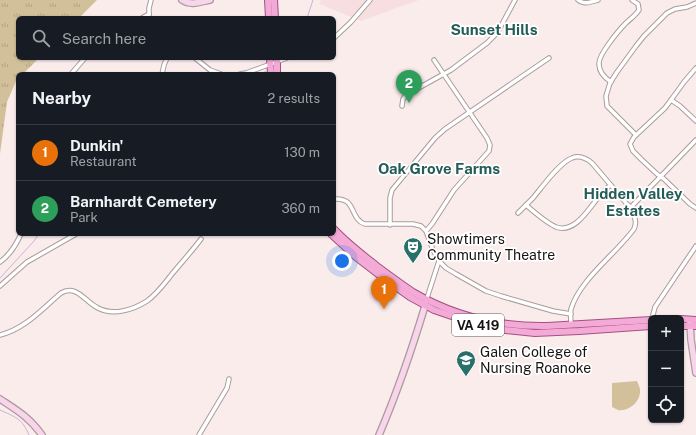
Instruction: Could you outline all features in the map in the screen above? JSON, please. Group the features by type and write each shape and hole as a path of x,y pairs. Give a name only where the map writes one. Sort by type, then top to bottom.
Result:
{"main road":[{"path":"268,0 269,16"},
{"path":"274,0 275,16"},
{"path":"271,72 274,60"},
{"path":"274,60 277,72"},
{"name":"VA 419","path":"336,231 348,243 426,303 461,314 495,323 531,326 571,325 648,319"},
{"name":"VA 419","path":"333,236 356,257 402,292 426,303 444,314 460,320 495,329 535,333 648,326"}],"street":[{"path":"149,16 148,8 151,0"},
{"path":"182,0 187,3 210,0"},
{"path":"336,36 352,22 370,0"},
{"path":"402,106 403,99 406,95 444,74 492,39 506,18 515,0"},
{"path":"578,0 586,3 598,0"},
{"path":"611,82 601,72 599,60 617,34 639,10 638,4 632,0"},
{"path":"636,135 607,106 606,96 611,82 644,36 667,13 675,9 691,6 696,3"},
{"path":"390,225 390,198 394,188 435,138 445,129 549,58"},
{"path":"73,72 84,60"},
{"path":"162,72 166,60"},
{"path":"198,60 210,70 216,72"},
{"path":"248,72 274,60"},
{"path":"426,231 454,190 490,149 487,138 434,60"},
{"path":"696,68 665,108 636,135 631,141 630,145 642,160 696,208"},
{"path":"671,100 696,121"},
{"path":"632,208 633,205 696,140"},
{"path":"518,213 563,163 574,157 582,157 589,160 626,204 632,208 636,220 634,229 585,285 574,303 571,314 571,325 579,331"},
{"path":"526,205 553,225 559,228 566,228 582,218 610,185"},
{"path":"336,199 341,199 348,202 357,219 361,223 368,225 421,226 426,231 439,261 446,268 491,293 553,311 571,314"},
{"path":"0,262 16,245 20,236"},
{"path":"0,286 30,259 72,236"},
{"path":"0,335 11,332 23,326 61,293 66,291 75,291 94,306 108,312 126,310 141,304 156,293 201,239"},
{"path":"653,315 656,307 696,246"},
{"path":"379,435 413,345 439,261"},
{"path":"693,323 691,340 696,372"},
{"path":"199,435 227,388 229,379"},
{"path":"0,399 23,414 33,423 42,435"}],"shaded area":[{"path":"321,0 419,0 361,21 319,4"}],"green space":[{"path":"0,0 97,0 81,16 16,16 16,60 37,60 25,72 16,72 16,81 7,102 0,154"},
{"path":"637,381 640,394 634,405 622,410 612,407 612,383"}],"waterway":[{"path":"308,16 313,0"},
{"path":"0,278 38,236"},
{"path":"0,410 21,421 29,435"}],"place":[{"name":"Barnhardt Cemetery","path":"409,103"},
{"name":"Showtimers Community Theatre","path":"413,264"},
{"name":"Dunkin'","path":"384,309"},
{"name":"Galen College of Nursing Roanoke","path":"466,377"}],"district":[{"name":"Sunset Hills","path":"494,29"},
{"name":"Oak Grove Farms","path":"439,168"},
{"name":"Hidden Valley Estates","path":"633,202"}]}
